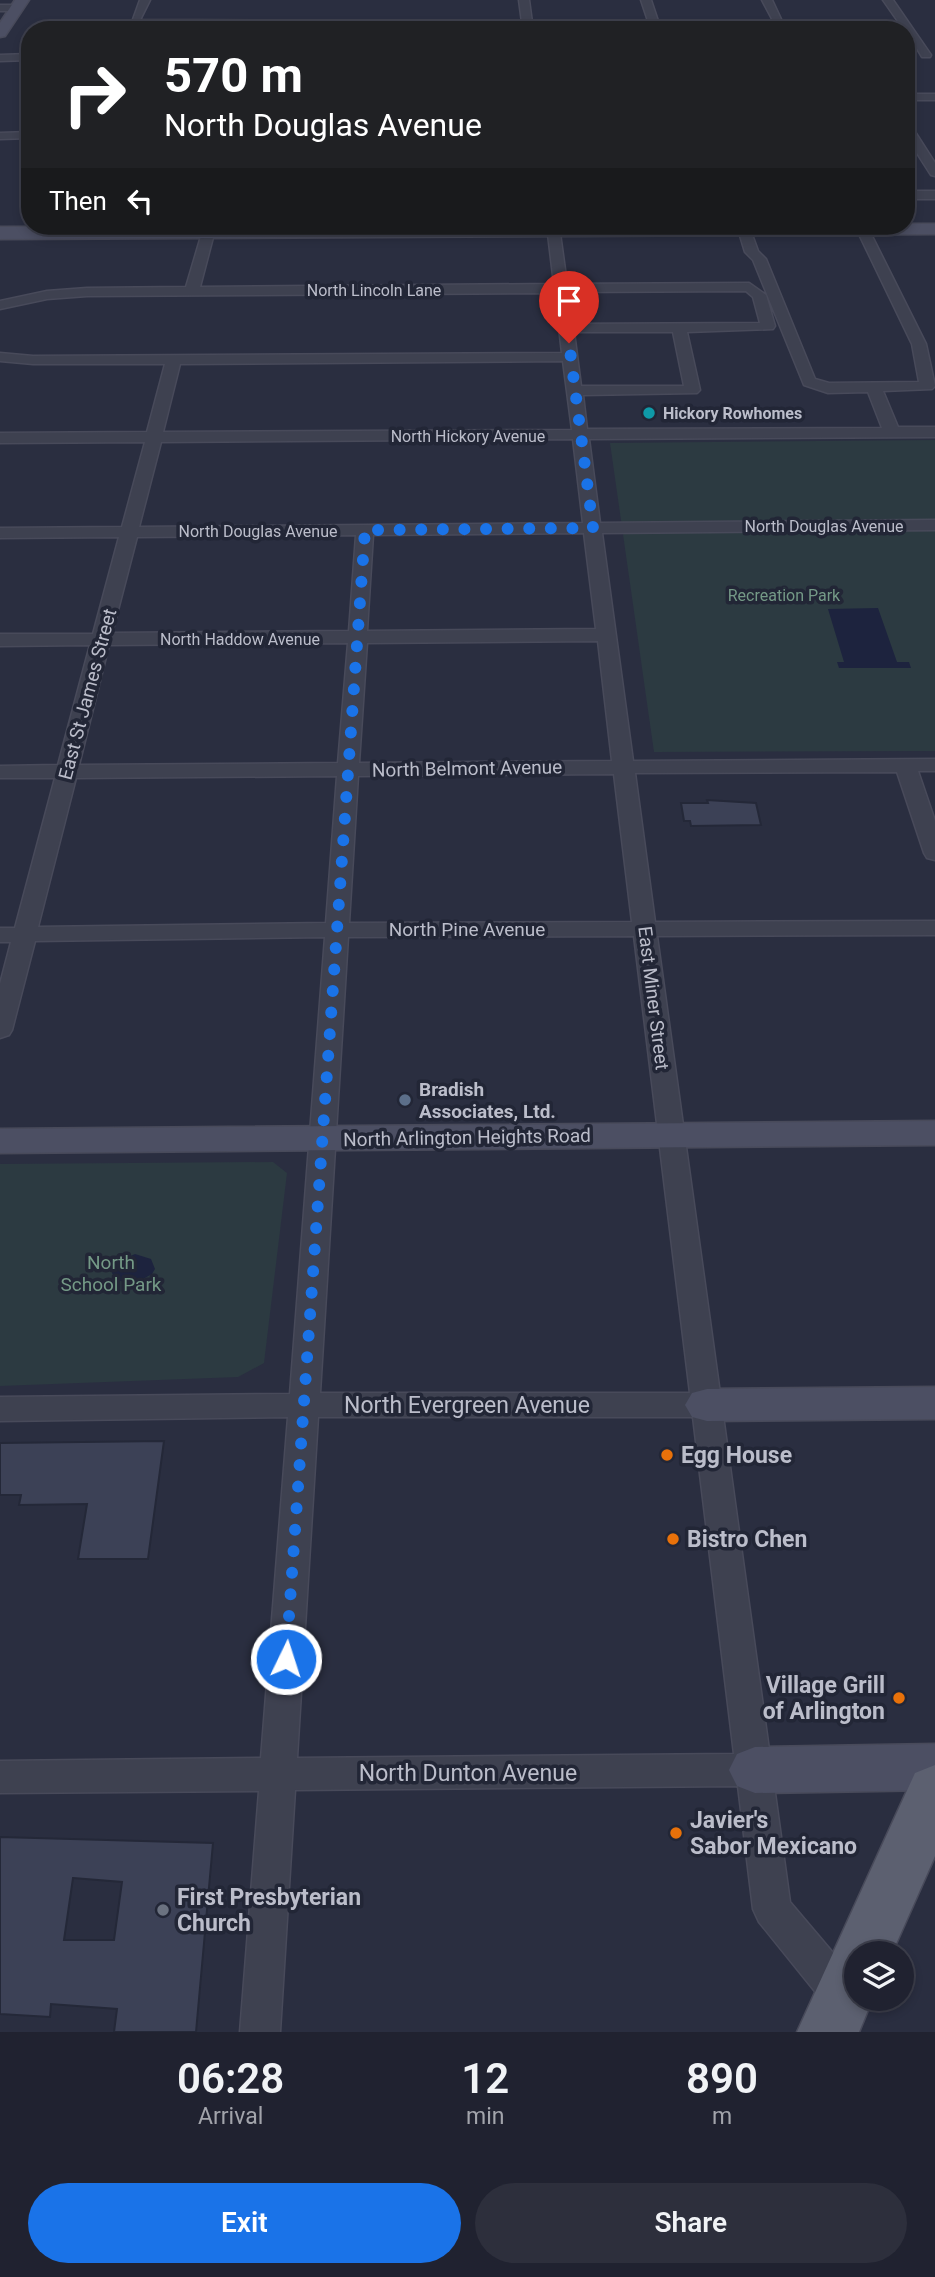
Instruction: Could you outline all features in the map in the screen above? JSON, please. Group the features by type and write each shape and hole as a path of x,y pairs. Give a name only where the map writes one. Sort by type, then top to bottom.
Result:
{"main road":[{"path":"868,1941 935,1791"}],"street":[{"path":"135,21 145,0"},
{"path":"524,0 527,21"},
{"path":"646,0 653,21"},
{"path":"766,0 777,21"},
{"path":"888,0 902,21"},
{"path":"0,8 19,4"},
{"path":"0,33 19,4"},
{"path":"915,40 925,55"},
{"path":"0,58 21,57"},
{"path":"915,97 935,97"},
{"path":"0,136 21,135"},
{"path":"915,138 927,137"},
{"path":"915,140 935,172"},
{"path":"915,195 935,195"},
{"path":"915,228 935,229"},
{"path":"0,233 21,233"},
{"path":"192,291 207,235"},
{"name":"East Miner Street","path":"555,235 772,1909 844,1984"},
{"path":"746,235 752,252 759,259 809,382 828,388 918,387 928,384 920,359 919,344 865,235"},
{"name":"North Lincoln Lane","path":"0,305 14,300 67,293 749,288 759,295 768,326 680,328"},
{"path":"567,328 680,328 677,331 692,390 575,391"},
{"path":"0,357 33,360 570,357"},
{"name":"East St James Street","path":"0,1030 174,359"},
{"path":"874,388 892,433"},
{"name":"North Hickory Avenue","path":"0,438 935,432"},
{"name":"North Douglas Avenue","path":"0,533 935,525"},
{"path":"260,2032 365,530"},
{"name":"North Haddow Avenue","path":"0,640 607,635"},
{"path":"905,765 935,853"},
{"name":"North Belmont Avenue","path":"0,772 935,765"},
{"name":"North Pine Avenue","path":"0,935 337,930 935,928"},
{"name":"North Arlington Heights Road","path":"0,1141 935,1133"},
{"name":"North Evergreen Avenue","path":"0,1409 935,1403"},
{"name":"North Dunton Avenue","path":"0,1777 935,1768"}],"green space":[{"name":"Recreation Park","path":"935,440 935,751 654,752 610,443"},
{"name":"North School Park","path":"273,1162 287,1173 264,1363 238,1377 0,1386 0,1164"}],"water":[{"path":"878,608 897,662 909,662 911,668 839,668 837,662 844,662 828,609"},
{"path":"135,1254 151,1259 155,1269 152,1274 134,1284 116,1280 112,1273 115,1263"}],"building":[{"path":"707,800 756,803 761,825 691,826 690,821 684,821 681,803 708,803"},
{"path":"164,1441 148,1559 78,1559 87,1504 19,1505 21,1495 0,1495 0,1443"},
{"name":"First Presbyterian Church","path":"0,1837 213,1843 196,2032 114,2032 117,2009 51,2004 50,2017 0,2014","holes":["73,1878 122,1882 114,1940 64,1940"]}],"place":[{"name":"Hickory Rowhomes","path":"649,413"},
{"name":"Bradish Associates, Ltd.","path":"405,1100"},
{"name":"Egg House","path":"667,1455"},
{"name":"Bistro Chen","path":"673,1539"},
{"name":"Village Grill of Arlington","path":"899,1698"},
{"name":"Javier's Sabor Mexicano","path":"676,1833"},
{"name":"First Presbyterian Church","path":"163,1910"}],"route":[{"path":"286,1659 365,530 593,528 569,343"}]}
